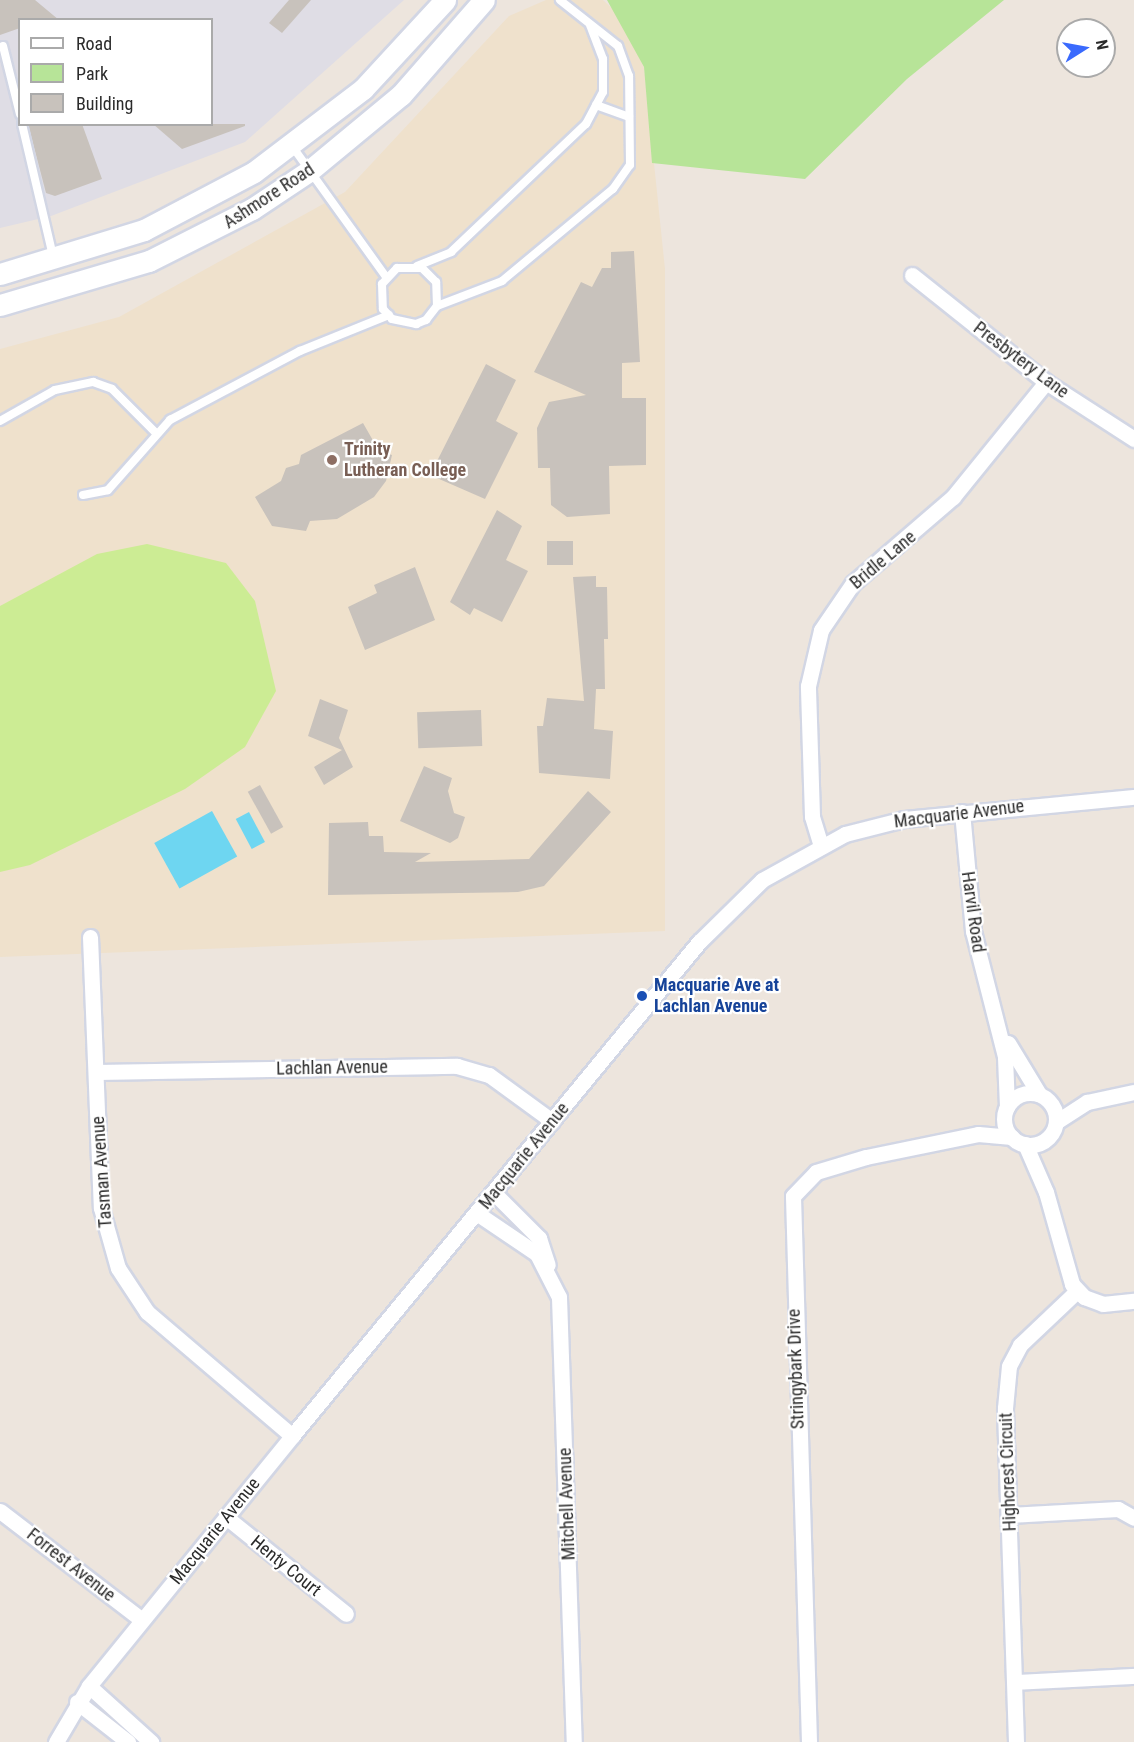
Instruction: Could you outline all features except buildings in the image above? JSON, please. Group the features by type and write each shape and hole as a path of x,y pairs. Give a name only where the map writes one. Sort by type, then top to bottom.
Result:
{"main road":[{"name":"Ashmore Road","path":"0,274 54,261 171,218 292,146 363,89 445,0"},
{"name":"Ashmore Road","path":"0,305 168,252 225,225 309,171 401,95 484,0"}],"street":[{"name":"Presbytery Lane","path":"912,275 1046,382 1134,439"},
{"name":"Bridle Lane","path":"821,846 812,816 808,686 821,630 853,583 953,497 1046,382"},
{"name":"Macquarie Avenue","path":"56,1742 88,1686 292,1436 720,920 762,880 821,846 877,825 962,812 1134,797"},
{"name":"Harvil Road","path":"962,812 973,931 1007,1070 1006,1111"},
{"name":"Tasman Avenue","path":"90,937 101,1209 118,1268 147,1312 292,1436"},
{"name":"Harvil Road","path":"993,1010 1042,1096"},
{"name":"Lachlan Avenue","path":"97,1072 457,1066 489,1075 552,1121"},
{"path":"1046,1192 1018,1140 1006,1111 1017,1096 1042,1096 1087,1102 1134,1092"},
{"path":"1042,1096 1056,1122"},
{"path":"1087,1102 1056,1122 1046,1139 1046,1192 1061,1260 1077,1291 1103,1304 1134,1301"},
{"name":"Stringybark Drive","path":"978,1134 1006,1111"},
{"name":"Stringybark Drive","path":"809,1742 793,1196 816,1172 978,1134 1018,1140"},
{"path":"1018,1140 1046,1139"},
{"name":"Mitchell Avenue","path":"494,1193 539,1238 561,1310 574,1742"},
{"name":"Mitchell Avenue","path":"478,1214 509,1230 548,1268"},
{"name":"Highcrest Circuit","path":"1016,1742 1009,1515 1009,1366 1020,1345 1077,1291"},
{"path":"1009,1515 1118,1509 1134,1518"},
{"name":"Forrest Avenue","path":"0,1511 142,1620"},
{"name":"Henty Court","path":"226,1517 346,1614"},
{"path":"1015,1682 1134,1676"},
{"path":"88,1686 151,1742"},
{"path":"77,1702 128,1742"}],"lane":[{"path":"83,495 108,490 156,433 300,351 389,315 416,324 437,306 502,281 613,189 630,165 628,76 618,46 560,0"},
{"path":"389,315 380,294 386,277 397,268 417,266 451,252 586,124 603,92 603,59 590,25"},
{"path":"3,46 18,106"},
{"path":"596,105 629,117"},
{"path":"22,126 54,261"},
{"path":"292,146 386,277"},
{"path":"417,266 436,282 437,306"},
{"path":"0,421 56,390 93,382 122,396 156,433"}],"shaded area":[{"path":"0,0 404,0 245,142 51,216 0,228"},
{"name":"Trinity Lutheran College","path":"546,0 603,0 617,13 644,67 665,269 665,931 0,957 0,349 119,317 345,192 509,16"}],"green space":[{"path":"607,0 1004,0 907,79 805,179 652,163 644,67"},
{"path":"147,544 226,563 255,601 276,691 245,747 185,789 30,865 0,872 0,606 97,554"}],"water":[{"path":"212,811 237,856 179,888 154,843"},
{"path":"249,812 265,842 252,849 236,819"}],"place":[{"name":"Trinity Lutheran College","path":"332,460"},
{"name":"Macquarie Ave at Lachlan Avenue","path":"642,996"}]}
